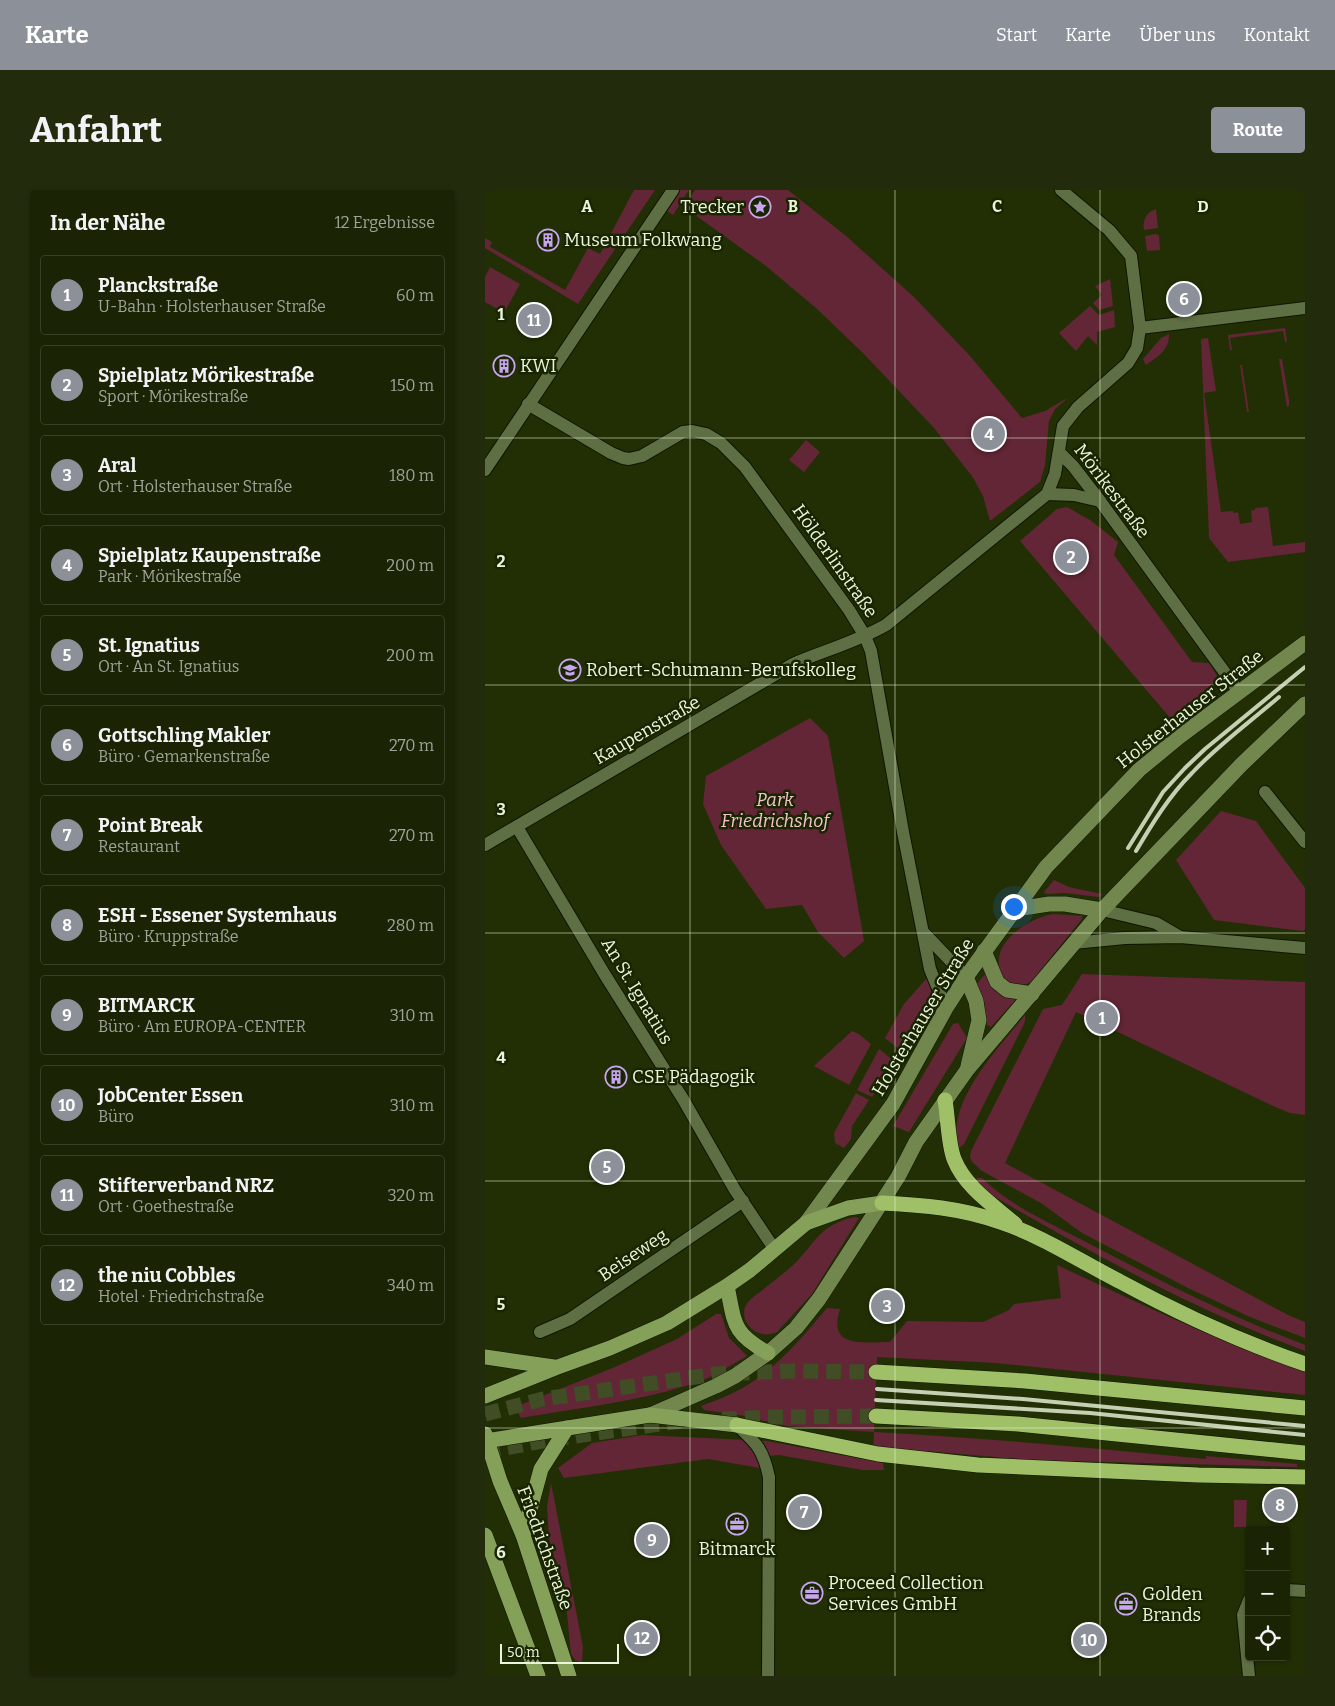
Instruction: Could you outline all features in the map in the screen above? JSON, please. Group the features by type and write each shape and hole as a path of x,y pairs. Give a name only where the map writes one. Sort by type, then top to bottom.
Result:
{"highway":[{"path":"945,1100 954,1158 966,1180 977,1192 1022,1230"},
{"path":"881,1203 943,1207 973,1214 1022,1230 1177,1311 1231,1335 1305,1364"},
{"path":"876,1372 1025,1381 1305,1408"},
{"path":"875,1416 1017,1424 1305,1452"},
{"path":"737,1425 878,1454 978,1465 1198,1475 1305,1477"}],"main road":[{"name":"Holsterhauser Straße","path":"485,1396 639,1336 667,1323 727,1286 775,1250 806,1223 893,1104 965,977 1046,867 1139,770 1305,643"},
{"path":"486,1438 650,1415 716,1386 753,1365 796,1328 819,1299 898,1177 916,1142 967,1070 1102,910 1241,765 1305,704"},
{"path":"1016,909 1049,904 1065,904 1102,910"},
{"path":"984,951 997,982 1007,990 1032,994"},
{"path":"965,977 976,1001 979,1020 967,1070"},
{"name":"Holsterhauser Straße","path":"806,1223 848,1208 881,1203"},
{"path":"727,1286 734,1322 745,1339 768,1353"},
{"path":"485,1357 555,1368"},
{"path":"650,1415 737,1425"},
{"path":"523,1535 541,1469 567,1428"},
{"name":"Friedrichstraße","path":"486,1438 500,1481 523,1535 569,1676"},
{"path":"485,1535 534,1675"}],"street":[{"path":"485,470 673,190"},
{"name":"Mörikestraße","path":"1061,190 1109,230 1129,252 1133,267 1140,328 1137,348 1127,363 1078,407 1063,426 1059,452 1073,466 1100,501 1239,692"},
{"path":"1140,328 1305,308"},
{"name":"Hölderlinstraße","path":"528,404 611,453 629,459 642,456 685,431 699,432 721,442 762,488 849,610 865,636 871,651 901,822 930,969 946,1008"},
{"path":"1059,452 1055,474 1047,494 1074,495 1100,501"},
{"name":"Kaupenstraße","path":"485,846 793,664 865,636 886,625 1047,494"},
{"path":"1265,792 1305,842"},
{"name":"An St. Ignatius","path":"517,827 605,975 775,1250"},
{"path":"1102,910 1156,923 1180,937"},
{"path":"923,932 965,977"},
{"path":"1073,943 1125,938 1180,937 1305,948"},
{"name":"Beiseweg","path":"540,1332 570,1319 743,1201"},
{"path":"737,1425 757,1444 763,1454 769,1477 767,1676"},
{"path":"1290,1590 1305,1590"},
{"path":"1245,1609 1243,1614 1249,1676"}],"green space":[{"path":"634,190 655,190 578,304 485,248 485,238 492,242 490,247 565,290 588,248 600,254"},
{"path":"679,190 689,190 673,215 666,210"},
{"path":"695,190 788,190 846,236 914,297 970,356 1022,418 1045,411 1069,397 1055,409 1049,421 1045,465 1040,482 990,521 983,496 972,476 934,428 863,353 816,308 766,266 684,207"},
{"path":"1156,209 1158,228 1144,230 1145,217"},
{"path":"1159,235 1160,250 1147,251 1145,236"},
{"path":"490,267 520,284 504,313 485,302 485,277"},
{"path":"1110,279 1113,306 1099,310 1093,303 1102,295 1095,286"},
{"path":"1090,306 1099,315 1114,310 1115,327 1097,332 1097,345 1088,336 1076,351 1059,333"},
{"path":"1285,328 1287,341 1285,342 1283,331 1236,337 1230,338 1232,350 1230,350 1228,335"},
{"path":"1169,334 1169,340 1165,349 1146,365 1143,359 1161,338"},
{"path":"1208,338 1216,391 1204,393 1221,512 1238,512 1240,524 1252,522 1251,511 1255,510 1255,508 1268,507 1273,546 1305,542 1305,552 1228,562 1209,538 1201,339"},
{"path":"1279,359 1282,359 1289,400 1289,406 1287,407"},
{"path":"1240,365 1242,365 1249,412 1247,412"},
{"path":"806,440 820,452 804,472 789,460"},
{"path":"1067,507 1090,520 1118,542 1114,555 1192,662 1209,663 1219,679 1171,719 1020,541 1057,509"},
{"name":"Park Friedrichshof","path":"810,718 828,736 864,941 844,958 818,932 802,905 766,909 721,845 703,804 706,776"},
{"path":"1221,811 1256,821 1305,888 1305,929 1303,931 1214,920 1176,860"},
{"path":"1054,880 1069,887 1102,894 1099,897 1065,893 1046,894 1044,892"},
{"path":"1054,914 1082,916 1082,919 1030,983 1016,986 1004,980 999,967 999,955 1009,938 1026,924"},
{"path":"985,974 997,992 1005,996 1017,998 991,1027 986,1024 984,1000 976,985"},
{"path":"1082,974 1305,982 1305,1115 1290,1113 1273,1106 1076,1012 1005,1163 1288,1315 1305,1322 1305,1338 1250,1317 1188,1288 1082,1233 1041,1203 982,1171 972,1162 970,1157 971,1151 1043,1009 1062,1005"},
{"path":"927,978 933,995 931,1008 928,1014 915,1025 900,1050 885,1038 904,1004"},
{"path":"1025,1015 1023,1026 964,1144 958,1149 956,1130 965,1099 982,1069"},
{"path":"958,1023 967,1038 909,1132 893,1126 953,1024"},
{"path":"852,1031 871,1044 849,1085 814,1066"},
{"path":"879,1049 894,1061 872,1097 857,1090"},
{"path":"856,1093 869,1100 852,1126 851,1139 844,1148 835,1143 834,1133"},
{"path":"982,1178 1004,1197 1043,1220 1192,1296 1248,1322 1305,1345 1305,1351 1214,1313 1125,1269 987,1192 975,1179"},
{"path":"855,1217 859,1218 812,1294 777,1332 762,1334 750,1327 744,1315 749,1301 794,1264 824,1231 838,1222"},
{"path":"1057,1265 1211,1335 1305,1372 1305,1395 996,1363 877,1357 874,1432 786,1426 745,1416 704,1410 701,1406 733,1393 760,1376 784,1356 827,1308 840,1309 837,1322 843,1337 859,1342 890,1342 907,1321 983,1322 1009,1310 1014,1304 1061,1298"},
{"path":"716,1314 721,1314 729,1338 747,1356 704,1379 648,1396 521,1418 515,1407 615,1367 677,1339"},
{"path":"874,1432 957,1437 1206,1459 1206,1456 1297,1464 1297,1467 1030,1460 926,1451 873,1452"},
{"path":"642,1435 767,1441 883,1463 884,1470 862,1470 779,1455 756,1457 760,1463 760,1468 708,1459 564,1478 558,1468 592,1443"},
{"path":"551,1483 583,1647 582,1662 576,1661 571,1654 566,1603 549,1538 547,1507"},
{"path":"1234,1500 1247,1500 1246,1526 1234,1527"}],"tunnel":[{"path":"485,1414 543,1399 716,1374 793,1371 876,1372"},
{"path":"722,1419 876,1416"},
{"path":"485,1452 548,1440 681,1421"}],"railway":[{"path":"1128,848 1163,792 1185,768 1205,749 1305,667"},
{"path":"1136,851 1161,810 1184,782 1212,753 1279,697"},
{"path":"877,1389 1023,1399 1305,1426"},
{"path":"876,1400 1090,1413 1305,1435"}],"place":[{"name":"Trecker","path":"760,207"},
{"name":"Museum Folkwang","path":"548,240"},
{"name":"Gottschling Makler","path":"1184,299"},
{"name":"Stifterverband NRZ","path":"534,320"},
{"name":"KWI","path":"504,366"},
{"name":"Spielplatz Kaupenstraße","path":"989,434"},
{"name":"Spielplatz Mörikestraße","path":"1071,557"},
{"name":"Robert-Schumann-Berufskolleg","path":"570,670"},
{"name":"Planckstraße","path":"1102,1018"},
{"name":"CSE Pädagogik","path":"616,1077"},
{"name":"St. Ignatius","path":"607,1167"},
{"name":"Aral","path":"887,1306"},
{"name":"ESH - Essener Systemhaus","path":"1280,1505"},
{"name":"Point Break","path":"804,1512"},
{"name":"Bitmarck","path":"737,1524"},
{"name":"BITMARCK","path":"652,1540"},
{"name":"Proceed Collection Services GmbH","path":"812,1593"},
{"name":"Golden Brands","path":"1126,1604"},
{"name":"the niu Cobbles","path":"642,1638"},
{"name":"JobCenter Essen","path":"1089,1640"}]}
